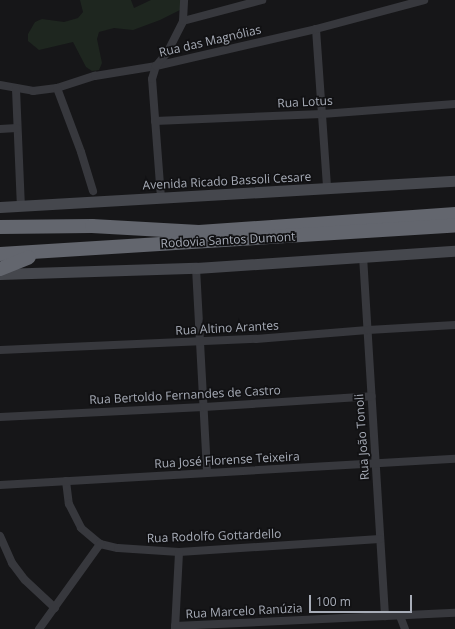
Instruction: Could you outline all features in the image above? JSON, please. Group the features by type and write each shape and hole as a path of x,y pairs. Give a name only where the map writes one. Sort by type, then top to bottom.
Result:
{"highway":[{"name":"Rodovia Santos Dumont","path":"0,227 92,226 199,232 455,214"},
{"name":"Rodovia Santos Dumont","path":"0,254 122,245 200,242 455,225"},
{"path":"0,269 21,259 55,251"}],"street":[{"path":"161,198 152,79 156,66 167,54 183,21 184,0"},
{"path":"183,21 262,0"},
{"name":"Rua das Magnólias","path":"0,85 33,91 57,88 94,76 156,66 316,29 424,0"},
{"path":"316,29 327,188"},
{"path":"57,88 93,191"},
{"path":"16,89 21,206"},
{"name":"Rua Lotus","path":"155,121 322,114 455,104"},
{"path":"0,129 17,128"},
{"name":"Avenida Ricado Bassoli Cesare","path":"0,206 455,181"},
{"path":"0,274 196,268 455,251"},
{"name":"Rua João Tonoli","path":"363,256 385,616"},
{"path":"196,268 207,473"},
{"name":"Rua Altino Arantes","path":"0,350 199,341 256,340 368,330 455,325"},
{"name":"Rua Bertoldo Fernandes de Castro","path":"0,417 204,407 372,396"},
{"name":"Rua José Florense Teixeira","path":"0,484 455,459"},
{"path":"39,629 100,544 81,528 74,516 69,504 66,481"},
{"path":"0,536 16,569 54,608"},
{"name":"Rua Rodolfo Gottardello","path":"100,544 141,551 179,552 380,539"},
{"path":"175,627 179,552"},
{"name":"Rua Marcelo Ranúzia","path":"175,627 455,613"},
{"path":"400,616 405,629"}],"shaded area":[{"path":"80,0 131,0 134,8 151,0 184,0 180,10 160,20 133,30 114,28 99,32 97,39 102,63 99,70 92,71 86,67 73,42 39,50 28,41 28,34 35,22 42,19 64,22 78,18 83,12"}]}
